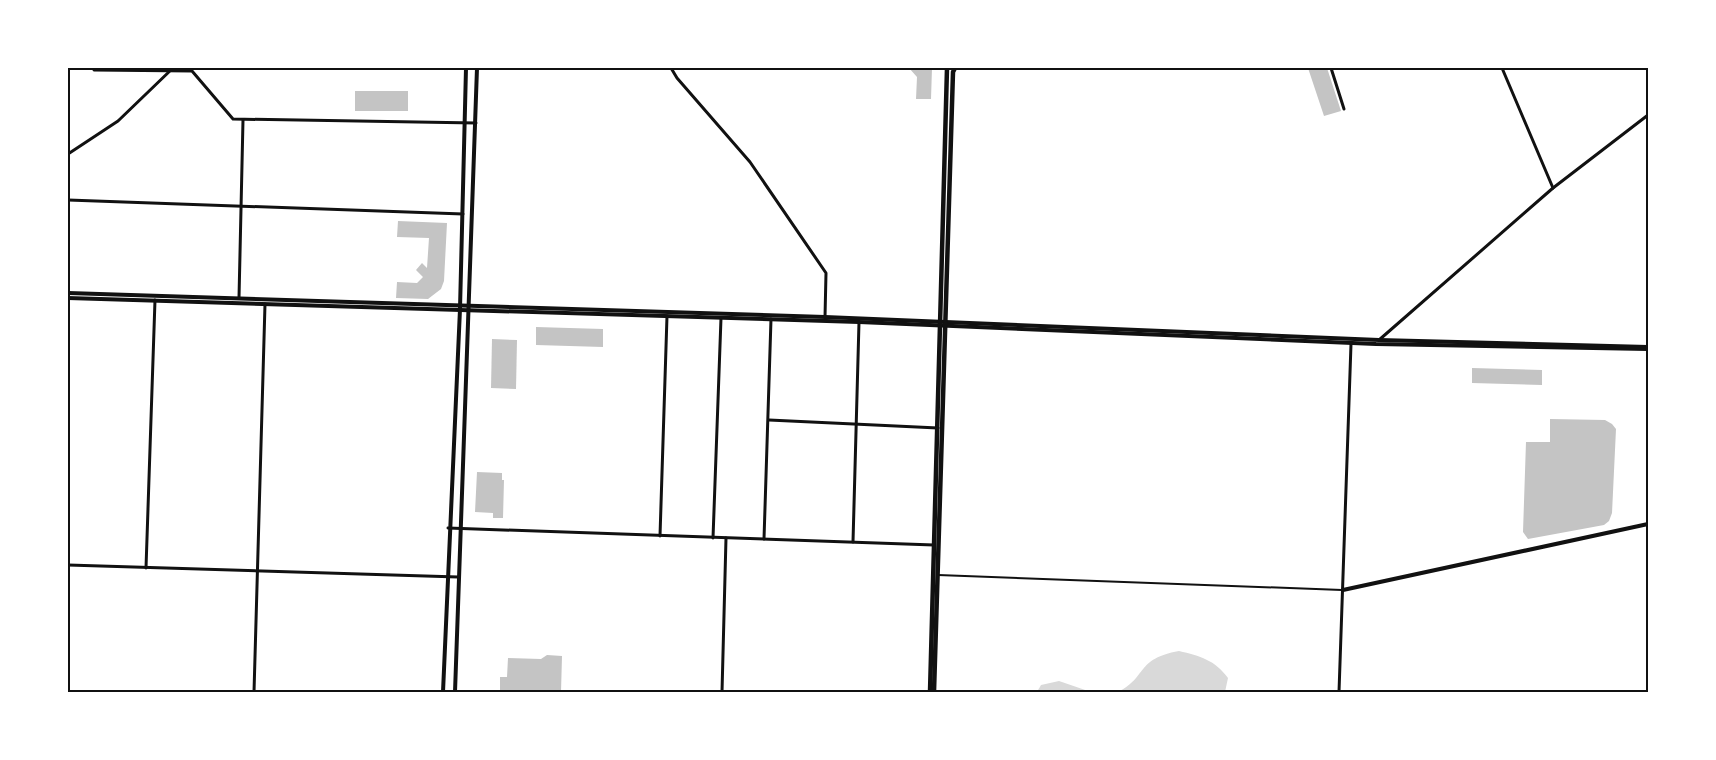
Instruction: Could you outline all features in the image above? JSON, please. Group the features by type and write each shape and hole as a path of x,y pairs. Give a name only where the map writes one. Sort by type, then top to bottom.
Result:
{"main road":[{"path":"932,693 938,575 950,69"},
{"path":"932,693 934,545 943,323"}],"street":[{"path":"68,154 118,121 173,68"},
{"path":"443,693 448,528 460,308 466,68"},
{"path":"455,693 477,68"},
{"path":"671,68 677,78 750,162 826,273 825,317"},
{"path":"1331,68 1344,109"},
{"path":"1503,68 1553,188"},
{"path":"94,70 169,72 192,69 233,119 476,123"},
{"path":"1379,340 1553,188 1648,115"},
{"path":"238,298 243,120"},
{"path":"68,200 462,214"},
{"path":"68,293 460,308"},
{"path":"68,298 825,317 1352,343 1648,348"},
{"path":"146,568 155,300"},
{"path":"254,693 265,303"},
{"path":"470,308 1648,348"},
{"path":"660,536 667,316"},
{"path":"713,537 721,317"},
{"path":"764,539 771,319"},
{"path":"853,542 859,322"},
{"path":"1339,693 1352,343"},
{"path":"768,420 938,428"},
{"path":"938,575 1343,590 1648,524"},
{"path":"448,528 934,545"},
{"path":"722,693 726,538"},
{"path":"68,565 458,577"}],"shaded area":[{"path":"1179,651 1200,657 1218,667 1228,678 1225,692 1118,692 1155,659"},
{"path":"1059,681 1091,692 1037,692 1041,685"}],"building":[{"path":"909,68 932,68 931,99 916,99 917,77"},
{"path":"1308,68 1327,68 1341,111 1324,116"},
{"path":"355,91 408,91 408,111 355,111"},
{"path":"398,221 447,223 444,281 441,289 428,299 396,298 397,282 417,283 423,277 416,270 422,263 427,268 429,238 397,237"},
{"path":"536,327 603,329 603,347 536,345"},
{"path":"492,339 517,340 516,389 491,388"},
{"path":"1472,368 1542,370 1542,385 1472,383"},
{"path":"1550,419 1605,420 1616,429 1612,513 1609,521 1604,525 1528,539 1523,532 1526,442 1550,442"},
{"path":"477,472 502,473 502,480 504,480 503,518 493,518 493,513 475,512"},
{"path":"547,655 562,656 561,692 500,691 500,677 507,677 508,658 541,659"}]}
